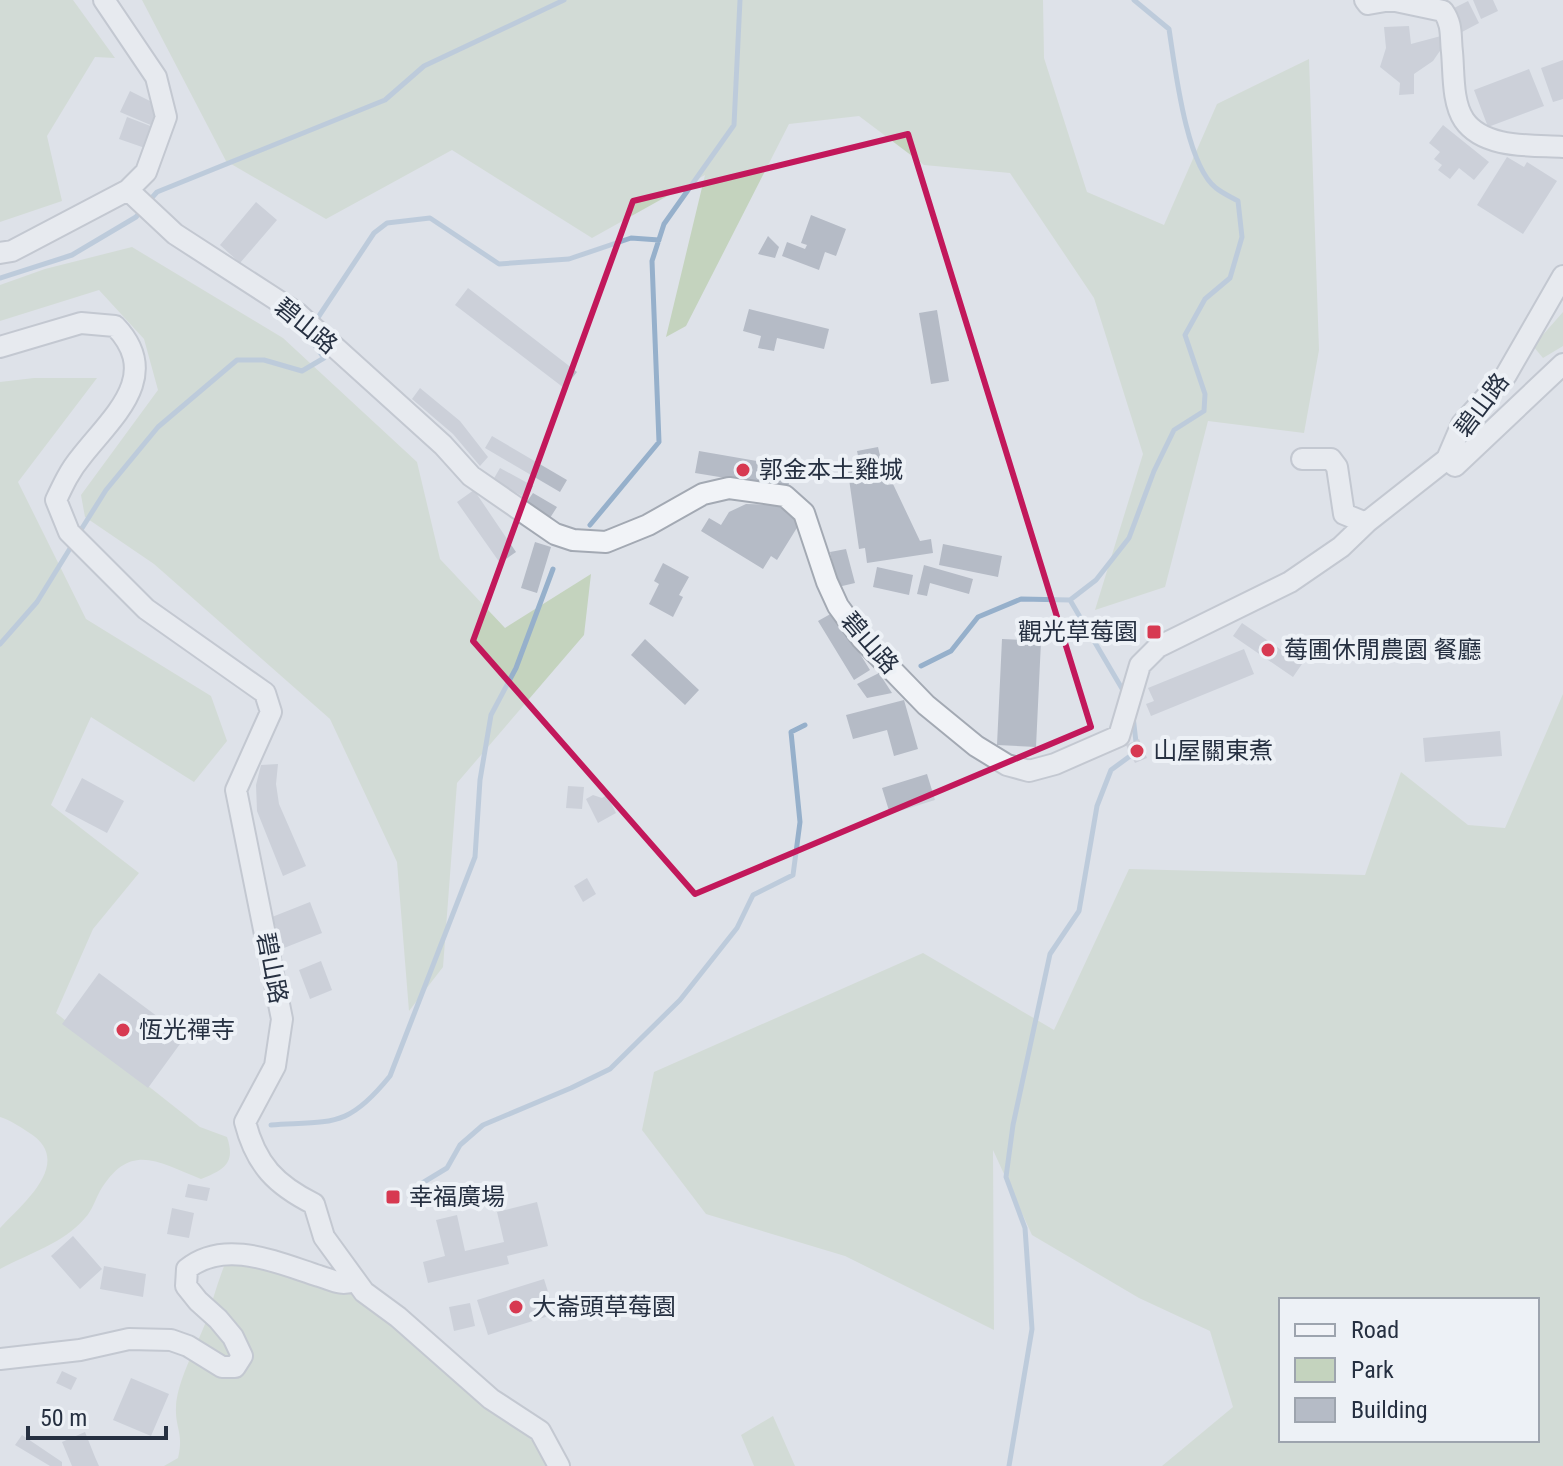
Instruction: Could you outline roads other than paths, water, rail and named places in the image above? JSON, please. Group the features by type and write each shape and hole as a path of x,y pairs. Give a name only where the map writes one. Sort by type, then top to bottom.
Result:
{"street":[{"path":"0,253 12,251 128,190 146,172 166,117 156,77 104,0"},
{"path":"1365,0 1368,4 1391,0 1443,11 1451,23 1455,91 1464,119 1484,137 1519,144 1563,147"},
{"name":"碧山路","path":"128,190 175,234 297,313 443,445 471,476 555,534 573,540 606,542 648,525 703,494 729,488 785,496 804,513 838,606 862,639 926,705 976,746 1007,765 1029,771 1055,764 1119,736 1140,665 1158,647 1290,582 1341,547 1366,523 1447,459 1462,424 1506,375 1563,276"},
{"name":"碧山路","path":"0,347 81,323 115,326 129,341 137,365 132,389 120,410 72,468 56,500 69,532 146,609 265,693 271,712 236,790 282,1019 275,1066 245,1122 249,1139 267,1170 282,1186 314,1204 324,1237 354,1281"},
{"path":"1447,459 1455,466 1477,448 1563,364"},
{"path":"1302,459 1331,459 1337,467 1344,514 1366,523"},
{"path":"0,1359 80,1350 129,1339 171,1340 188,1346 222,1367 235,1367 242,1356 233,1337 186,1286 187,1269 199,1259 219,1253 285,1264 343,1285 354,1281 491,1399 540,1431 559,1466"}],"waterway":[{"path":"148,202 157,192 385,100 424,66 564,0"},
{"path":"590,525 659,442 652,261 664,224 734,125 740,0"},
{"path":"921,666 951,651 978,617 1021,599 1070,600 1096,580 1129,538 1154,471 1174,430 1204,411 1205,394 1185,335 1205,299 1230,278 1242,237 1238,201 1216,188 1197,159 1184,114 1169,29 1134,0"},
{"path":"0,278 72,255 136,217 142,210"},
{"path":"315,322 374,233 387,223 430,218 499,264 569,259 631,238 659,240"},
{"path":"79,533 106,490 158,427 237,360 264,360 302,371 324,358 307,334"},
{"path":"0,644 37,602 74,542"},
{"path":"271,1125 325,1121 351,1113 363,1105 390,1076 475,857 480,780 491,715 516,668 553,569"},
{"path":"1070,600 1124,692"},
{"path":"1009,1466 1032,1329 1025,1228 1006,1177 1013,1125 1050,954 1079,911 1097,806 1111,770 1137,751 1133,716"},
{"path":"414,1188 447,1168 460,1145 483,1125 610,1069 680,1000 737,928 753,895 793,875 800,822 791,732 805,725"}],"place":[{"name":"郭金本土雞城","path":"743,470"},
{"name":"觀光草莓園","path":"1154,632"},
{"name":"莓圃休閒農園 餐廳","path":"1268,650"},
{"name":"山屋關東煮","path":"1137,751"},
{"name":"恆光禪寺","path":"123,1030"},
{"name":"幸福廣場","path":"393,1197"},
{"name":"大崙頭草莓園","path":"516,1307"}]}
